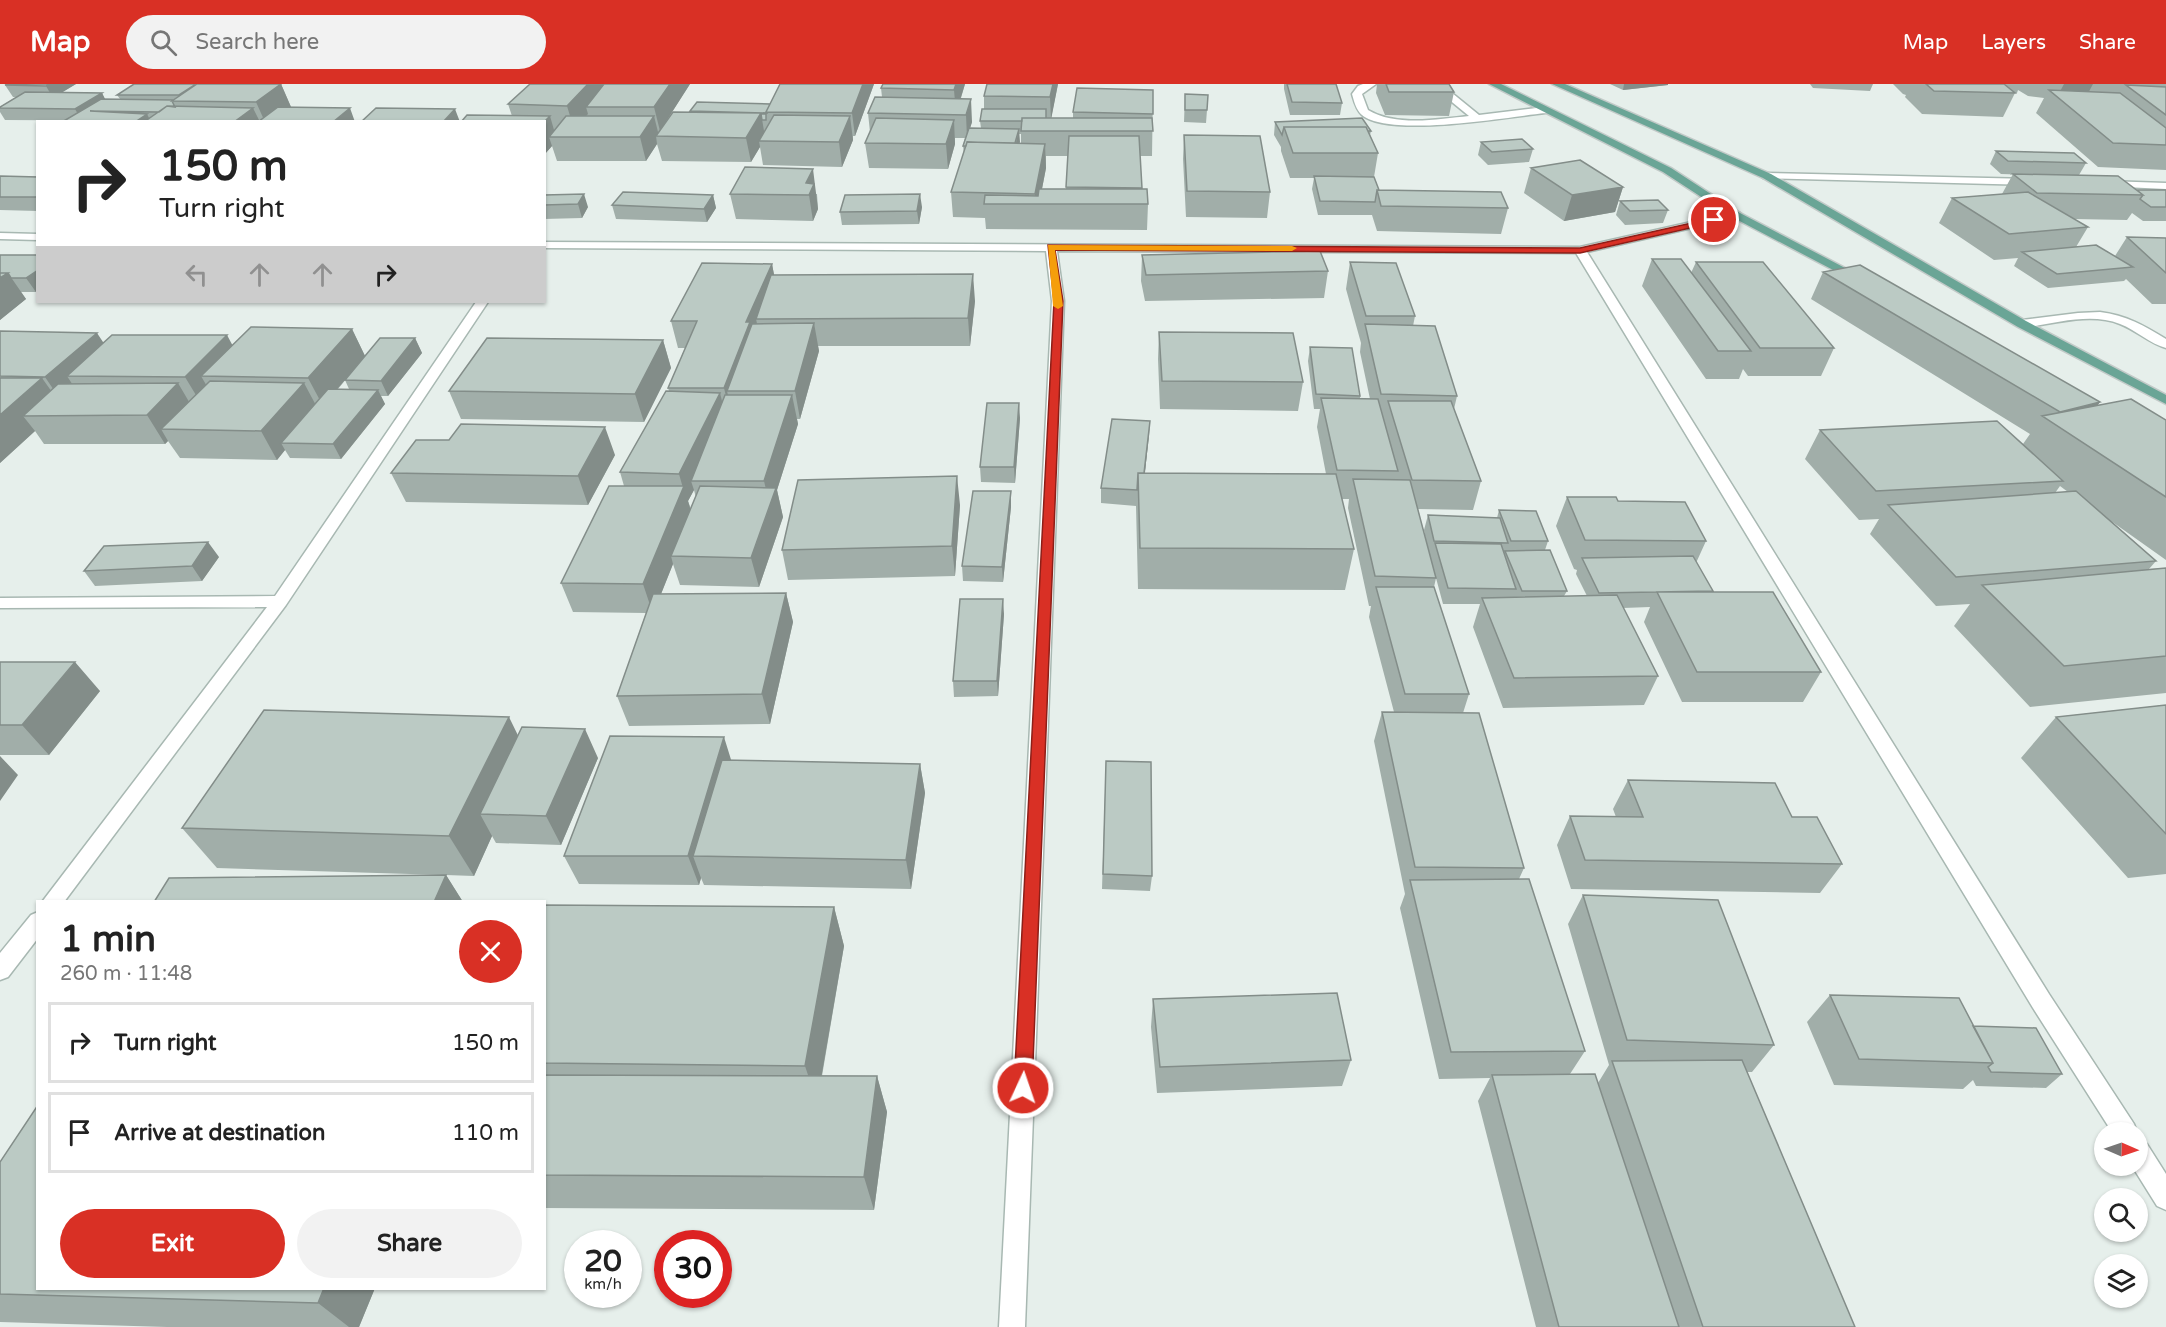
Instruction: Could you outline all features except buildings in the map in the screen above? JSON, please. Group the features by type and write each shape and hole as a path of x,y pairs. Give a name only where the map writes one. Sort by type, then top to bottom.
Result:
{"main road":[{"path":"1494,84 1667,170 1736,215 1872,285"},
{"path":"1557,84 1767,176 2022,324 2165,399"}],"street":[{"path":"1371,84 1361,88 1357,94 1364,113 1374,119 1394,122 1477,118 1545,110"},
{"path":"1435,84 1477,118"},
{"path":"1767,176 2049,183"},
{"path":"2096,184 2166,186"},
{"path":"546,245 1580,250 1736,215"},
{"path":"0,236 36,237"},
{"path":"1012,1327 1058,301 1051,247"},
{"path":"1580,250 2022,970 2119,1122"},
{"path":"54,900 280,601 481,303"},
{"path":"2022,324 2091,316 2112,317 2127,322 2166,344"},
{"path":"0,603 280,601"},
{"path":"0,970 36,924"},
{"path":"2148,1168 2166,1197"}],"slow traffic":[{"path":"1058,306 1051,247 1292,248"}],"route":[{"path":"1023,1088 1058,301 1051,247 1580,250 1714,220"}]}
